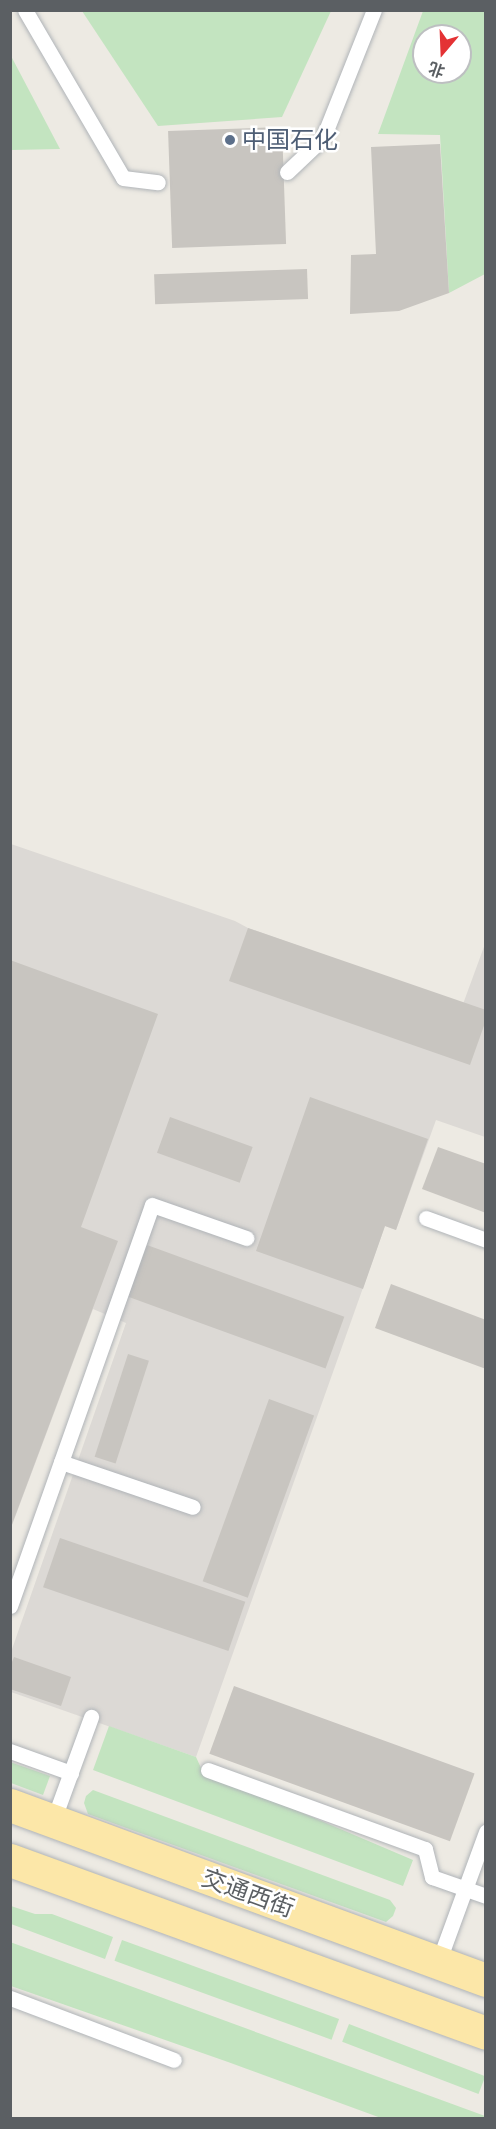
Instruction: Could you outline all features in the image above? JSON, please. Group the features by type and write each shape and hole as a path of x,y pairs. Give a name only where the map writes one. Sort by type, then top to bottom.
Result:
{"main road":[{"name":"交通西街","path":"10,1806 486,1980"},
{"name":"交通西街","path":"10,1860 486,2033"}],"lane":[{"path":"25,10 123,178 158,182"},
{"path":"287,172 324,138 374,10"},
{"path":"10,1606 152,1204 246,1238"},
{"path":"426,1218 486,1240"},
{"path":"61,1461 193,1507"},
{"path":"53,1821 91,1717"},
{"path":"10,1751 71,1773"},
{"path":"208,1770 425,1849 432,1877 486,1896"},
{"path":"438,1963 486,1832"},
{"path":"10,1998 174,2060"}],"shaded area":[{"path":"11,844 235,921 248,928 463,1004 485,944 485,1137 436,1120 396,1230 385,1226 196,1757 11,1692 11,1652 126,1323 93,1309 11,1528"}],"green space":[{"path":"82,11 331,11 282,117 158,126"},
{"path":"423,11 485,11 485,274 449,293 440,135 378,134 412,41 412,84 472,84 472,24 418,24"},
{"path":"11,56 60,149 11,150"},
{"path":"109,1726 196,1757 202,1770 413,1860 403,1886 93,1770"},
{"path":"10,1762 50,1776 43,1795 11,1783"},
{"path":"93,1790 390,1900 396,1908 393,1916 386,1922 88,1814 84,1803 86,1796"},
{"path":"11,1906 35,1914 52,1914 113,1937 105,1959 11,1924"},
{"path":"122,1940 339,2019 332,2040 114,1961"},
{"path":"10,1942 485,2116 485,2118 381,2118 11,1986"},
{"path":"349,2024 485,2076 478,2094 342,2042"}],"building":[{"path":"282,127 286,244 172,248 168,131"},
{"path":"440,144 449,293 399,311 350,314 351,255 376,254 371,147"},
{"path":"307,269 308,299 155,304 154,274"},
{"path":"248,928 486,1010 486,1020 470,1065 229,981"},
{"path":"10,960 158,1014 81,1227 118,1241 11,1527"},
{"path":"310,1097 428,1139 396,1230 385,1226 363,1289 256,1251"},
{"path":"170,1117 253,1147 240,1183 157,1153"},
{"path":"438,1147 486,1164 486,1213 422,1189"},
{"path":"147,1245 344,1317 326,1369 128,1297"},
{"path":"391,1284 486,1320 486,1369 375,1328"},
{"path":"128,1354 149,1361 116,1464 95,1457"},
{"path":"269,1399 314,1415 248,1598 203,1581"},
{"path":"60,1538 245,1602 228,1651 43,1587"},
{"path":"14,1657 71,1677 61,1706 10,1689 10,1667"},
{"path":"234,1686 475,1774 450,1841 209,1754"}],"place":[{"name":"中国石化","path":"230,140"}]}
